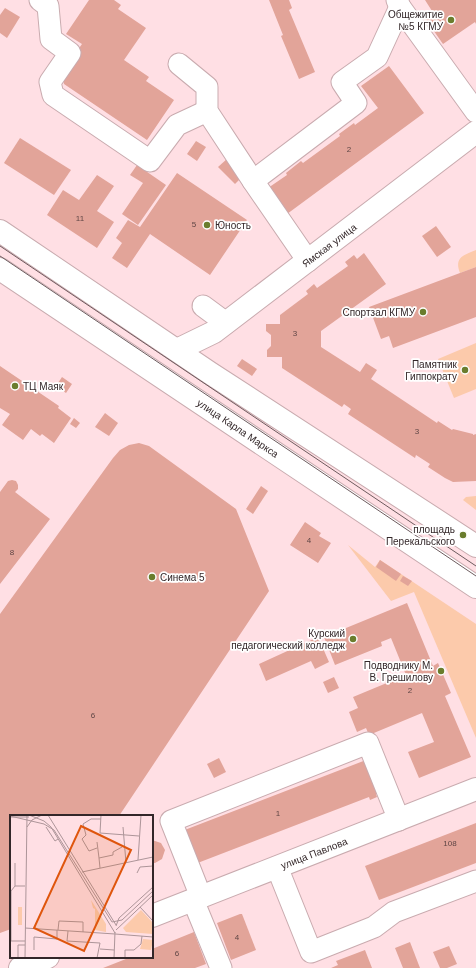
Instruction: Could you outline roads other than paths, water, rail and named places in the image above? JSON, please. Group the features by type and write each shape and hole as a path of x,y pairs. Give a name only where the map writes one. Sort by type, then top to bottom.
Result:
{"main road":[{"name":"Ямская улица","path":"177,350 214,332 476,132"},
{"path":"0,231 210,373 476,546"},
{"name":"улица Карла Маркса","path":"0,269 476,586"},
{"name":"улица Павлова","path":"153,916 476,789"},
{"path":"20,968 45,958"}],"lane":[{"path":"40,0 48,6 51,40 70,54 50,82 53,95 150,161 177,125 207,111"},
{"path":"253,181 356,103 342,82 377,57 398,4"},
{"path":"398,4 476,112"},
{"path":"179,64 207,87 207,111 308,261"},
{"path":"203,306 226,323"},
{"path":"221,968 172,822 368,743 399,820"},
{"path":"277,867 311,952 374,927 394,912 476,881"}],"tram line":[{"path":"0,246 476,566"},
{"path":"0,256 476,576"}],"place":[{"name":"Общежитие №5 КГМУ","path":"451,20"},
{"name":"Юность","path":"207,225"},
{"name":"Спортзал КГМУ","path":"423,312"},
{"name":"Памятник Гиппократу","path":"465,370"},
{"name":"ТЦ Маяк","path":"15,386"},
{"name":"площадь Перекальского","path":"463,535"},
{"name":"Синема 5","path":"152,577"},
{"name":"Курский педагогический колледж","path":"353,639"},
{"name":"Подводнику М. В. Грешилову","path":"441,671"}]}
